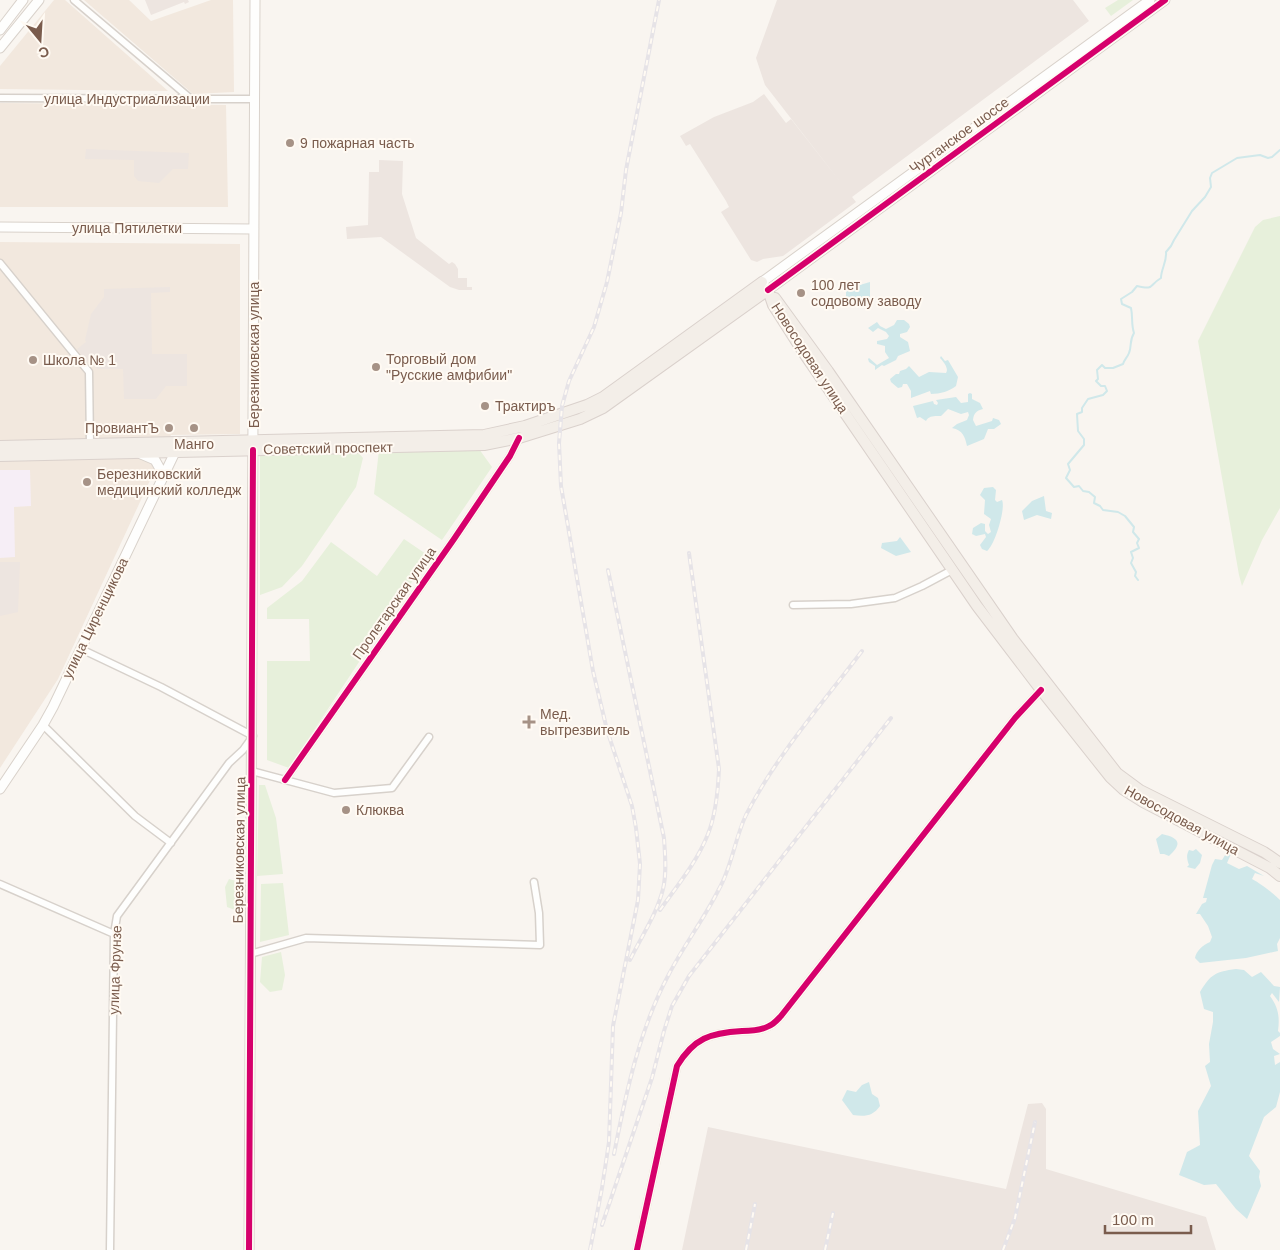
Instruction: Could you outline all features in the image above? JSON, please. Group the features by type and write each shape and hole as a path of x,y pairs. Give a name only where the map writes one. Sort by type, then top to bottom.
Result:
{"main road":[{"name":"Чуртанское шоссе","path":"616,388 765,286"},
{"name":"Чуртанское шоссе","path":"592,414 618,398 765,286"},
{"name":"Новосодовая улица","path":"765,286 773,305 803,352 977,606 1110,777 1124,790 1270,868 1280,876"},
{"name":"Новосодовая улица","path":"765,286 828,371 1013,639 1117,773 1140,790 1264,852 1280,863"},
{"name":"Советский проспект","path":"0,456 175,452 253,445 484,435 525,426 587,405 616,388"},
{"name":"Советский проспект","path":"0,446 180,442 253,445 484,445 519,438 592,414"}],"street":[{"path":"0,30 23,0"},
{"path":"0,48 39,0"},
{"path":"74,0 191,99"},
{"name":"Березниковская улица","path":"249,1250 255,0"},
{"name":"Чуртанское шоссе","path":"765,286 1150,0"},
{"name":"Чуртанское шоссе","path":"765,286 1165,0"},
{"name":"улица Индустриализации","path":"0,98 255,100"},
{"name":"улица Пятилетки","path":"0,228 254,229"},
{"path":"0,263 89,372 90,444"},
{"path":"519,438 525,426"},
{"name":"Пролетарская улица","path":"285,780 454,539 510,456 519,438"},
{"name":"улица Циренщикова","path":"0,789 43,725 180,442"},
{"path":"139,453 155,460 164,476"},
{"path":"792,605 851,604 894,598 952,570"},
{"path":"81,649 160,687 252,736"},
{"path":"637,1250 677,1066 686,1050 701,1039 722,1032 748,1031 768,1027 781,1016 1016,718 1041,690"},
{"path":"43,725 135,816 171,843"},
{"name":"улица Фрунзе","path":"110,1250 114,934 117,916 229,763 243,750 252,736"},
{"path":"252,771 334,793 392,788 429,738"},
{"path":"250,954 306,938 540,945 539,913 534,882"},
{"path":"0,884 114,934"}],"shaded area":[{"path":"54,0 65,0 168,91 0,89 0,66"},
{"path":"84,0 129,0 151,21 211,0 233,0 234,92 193,94"},
{"path":"145,0 188,0 189,2 185,4 184,2 151,15"},
{"path":"777,0 1073,0 1089,21 852,197 765,85 756,58"},
{"path":"764,94 786,123 791,119 856,202 783,256 763,259 757,262 751,260 721,212 729,207 726,201 690,144 686,146 680,136 714,117 753,102"},
{"path":"0,103 226,105 228,207 0,207"},
{"path":"86,149 189,153 188,169 173,169 159,183 138,181 134,176 134,160 85,159"},
{"path":"379,160 403,161 402,194 416,238 449,264 452,262 455,264 458,269 458,278 467,278 467,287 472,287 472,290 459,290 450,287 381,237 347,239 346,227 368,225 369,172 379,172"},
{"path":"0,242 240,244 240,434 171,435 58,679 0,768"},
{"path":"170,287 170,292 151,293 152,354 187,354 187,386 166,386 156,399 124,399 123,369 98,369 86,361 77,349 86,342 91,314 104,297 104,289"},
{"path":"0,470 30,470 31,506 14,507 15,557 0,558"},
{"path":"0,562 20,562 18,612 0,616"},
{"path":"1042,1103 1046,1109 1046,1169 1206,1217 1216,1250 682,1250 708,1127 1006,1189 1028,1104"}],"green space":[{"path":"1118,0 1133,0 1111,16 1105,8"},
{"path":"1280,216 1280,508 1262,540 1242,586 1198,341 1255,227 1263,220"},
{"path":"479,449 492,467 442,540 374,494 379,450"},
{"path":"357,451 363,458 356,487 302,566 282,587 260,595 260,453"},
{"path":"404,539 429,556 289,768 267,760 267,661 310,661 309,619 267,619 267,608 302,581 331,542 377,576"},
{"path":"259,785 265,785 276,818 283,874 257,876"},
{"path":"229,879 243,883 243,911 227,907 225,887"},
{"path":"283,883 289,935 260,942 261,884"},
{"path":"281,952 285,975 282,990 270,992 260,982 262,957"}],"water":[{"path":"870,282 870,297 864,297 863,302 860,304 856,304 846,297 846,289"},
{"path":"897,320 904,320 909,324 910,327 907,332 900,334 900,337 908,342 910,351 875,370 875,366 868,359 877,365 889,358 885,352 885,346 877,344 877,341 887,339 889,336 878,328 873,332 868,328 877,322 886,329 894,325"},
{"path":"941,356 945,361 948,360 958,377 956,386 951,389 934,394 931,394 930,391 911,398 911,391 907,384 903,384 902,387 898,388 891,382 890,379 909,366 919,377 929,372 946,373 944,363 940,358"},
{"path":"968,394 972,394 972,399 980,403 983,409 974,416 973,420 976,426 992,421 993,418 999,420 1001,424 994,429 988,429 984,439 967,446 963,434 959,430 952,428 967,420 968,412 961,414 948,409 941,416 931,417 926,421 920,417 917,418 913,406 933,401 937,405 936,400 956,397 961,403 968,402"},
{"path":"993,487 996,490 995,500 997,502 1002,500 1003,504 996,534 987,551 982,549 980,545 986,537 985,534 976,536 972,534 973,528 981,523 985,524 985,531 988,534 991,532 989,525 991,519 984,514 985,500 980,495 984,488"},
{"path":"1044,496 1046,511 1052,513 1051,519 1037,515 1024,520 1022,511 1032,501"},
{"path":"900,537 911,552 896,556 881,548 882,543 897,541"},
{"path":"1162,834 1172,837 1177,842 1176,848 1169,856 1160,854 1156,839"},
{"path":"1196,849 1202,855 1200,863 1195,869 1187,867 1189,865 1187,858 1189,850 1193,851"},
{"path":"1227,852 1231,854 1227,863 1239,869 1247,866 1264,876 1255,873 1252,879 1280,900 1278,951 1246,958 1200,963 1195,958 1196,955 1200,948 1210,942 1212,937 1208,926 1200,914 1196,914 1202,904 1206,902 1207,898 1203,898 1215,859 1222,860"},
{"path":"1236,969 1244,970 1252,977 1261,972 1274,986 1280,987 1279,1002 1272,993 1270,996 1277,1008 1279,1021 1278,1031 1280,1036 1271,1042 1273,1049 1280,1054 1274,1056 1275,1065 1280,1062 1280,1092 1276,1107 1264,1117 1249,1156 1260,1171 1261,1186 1247,1219 1236,1209 1216,1184 1204,1185 1179,1175 1187,1152 1200,1145 1198,1111 1211,1086 1205,1066 1210,1062 1209,1044 1213,1012 1204,1009 1200,992 1207,981 1214,975"},
{"path":"869,1082 872,1094 878,1098 880,1106 875,1112 868,1115 853,1115 842,1100 847,1090 856,1092 862,1085"}],"waterway":[{"path":"1138,580 1131,563 1133,558 1131,552 1139,548 1137,543 1139,539 1133,532 1134,527 1125,516 1118,512 1103,510 1094,503 1095,497 1089,492 1083,491 1079,486 1074,487 1066,478 1070,470 1068,464 1084,445 1084,439 1078,431 1077,414 1082,412 1082,408 1088,399 1103,395 1107,391 1105,386 1101,386 1096,381 1098,379 1097,370 1102,365 1105,368 1113,368 1123,364 1129,353 1134,333 1132,311 1131,308 1122,304 1121,299 1132,292 1137,286 1147,288 1161,278 1166,252 1192,211 1205,197 1211,187 1210,178 1212,173 1237,158 1260,155 1268,158 1280,150"}],"railway":[{"path":"590,1250 609,1142 613,1026 638,900 640,864 632,806 607,730 593,671 561,486 559,443 562,406 569,381 594,327 607,282 621,213 626,170 659,0"},
{"path":"660,910 686,874 708,834 713,818 718,786 719,769 689,553"},
{"path":"608,570 665,850 663,889 653,916 630,960"},
{"path":"614,1154 623,1108 649,1017 669,974 707,911 723,880 746,815 785,751 862,651"},
{"path":"602,1225 652,1078 672,1006 689,976 891,718"},
{"path":"1003,1250 1015,1218 1035,1122"},
{"path":"746,1250 755,1204"},
{"path":"825,1250 833,1213"}],"cycle path":[{"path":"768,290 1165,0"},
{"path":"285,780 454,539 510,456 519,438"},
{"path":"249,1250 253,450"},
{"path":"637,1250 677,1066 683,1057 690,1049 704,1039 721,1033 766,1027 781,1016 1015,718 1041,690"}],"place":[{"name":"9 пожарная часть","path":"290,143"},
{"name":"100 лет содовому заводу","path":"801,293"},
{"name":"Школа № 1","path":"33,360"},
{"name":"Торговый дом \"Русские амфибии\"","path":"376,367"},
{"name":"Трактиръ","path":"485,406"},
{"name":"ПровиантЪ","path":"169,428"},
{"name":"Манго","path":"194,428"},
{"name":"Березниковский медицинский колледж","path":"87,482"},
{"name":"Мед. вытрезвитель","path":"529,722"},
{"name":"Клюква","path":"346,810"}]}
